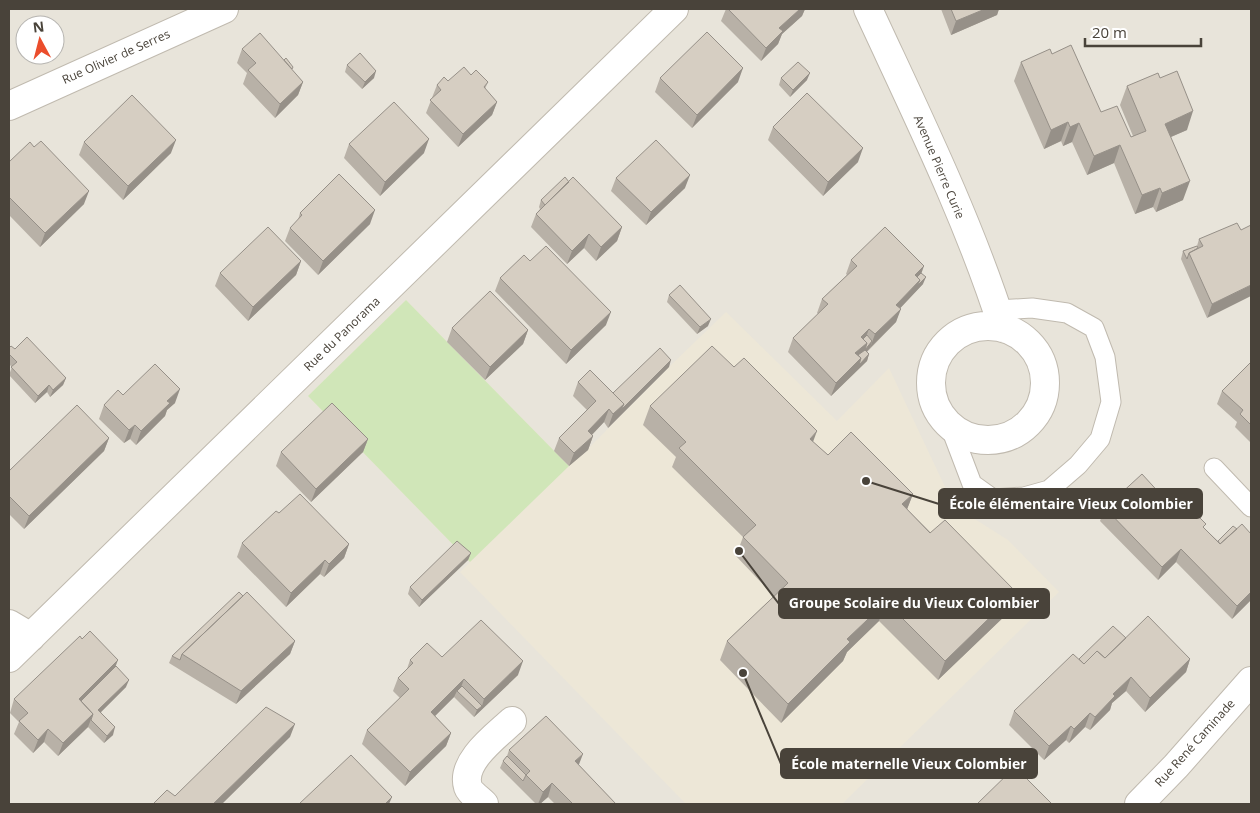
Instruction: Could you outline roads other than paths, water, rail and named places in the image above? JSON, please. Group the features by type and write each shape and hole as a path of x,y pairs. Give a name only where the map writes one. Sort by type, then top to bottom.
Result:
{"street":[{"name":"Rue Olivier de Serres","path":"9,106 224,9"},
{"name":"Rue du Panorama","path":"9,658 20,630 674,9"},
{"name":"Avenue Pierre Curie","path":"868,9 928,138 987,279 1000,319"},
{"path":"1000,319 1034,348 1043,364 1046,384 1043,402 1034,418 1020,431 1002,438 984,440 966,436 950,426 938,411 932,393 932,374 938,356 950,341 965,331 1000,319"},
{"name":"Rue René Caminade","path":"1139,804 1176,766 1251,681"},
{"path":"484,804 468,788 466,773 472,760 512,721"}],"lane":[{"path":"950,426 972,484 993,499 1024,497 1049,490 1078,465 1100,439 1111,402 1105,357 1094,328 1067,313 1032,308 1000,319"},
{"path":"1214,468 1251,507"}],"place":[{"name":"École élémentaire Vieux Colombier","path":"866,481"},
{"name":"Groupe Scolaire du Vieux Colombier","path":"739,551"},
{"name":"École maternelle Vieux Colombier","path":"743,673"}]}
